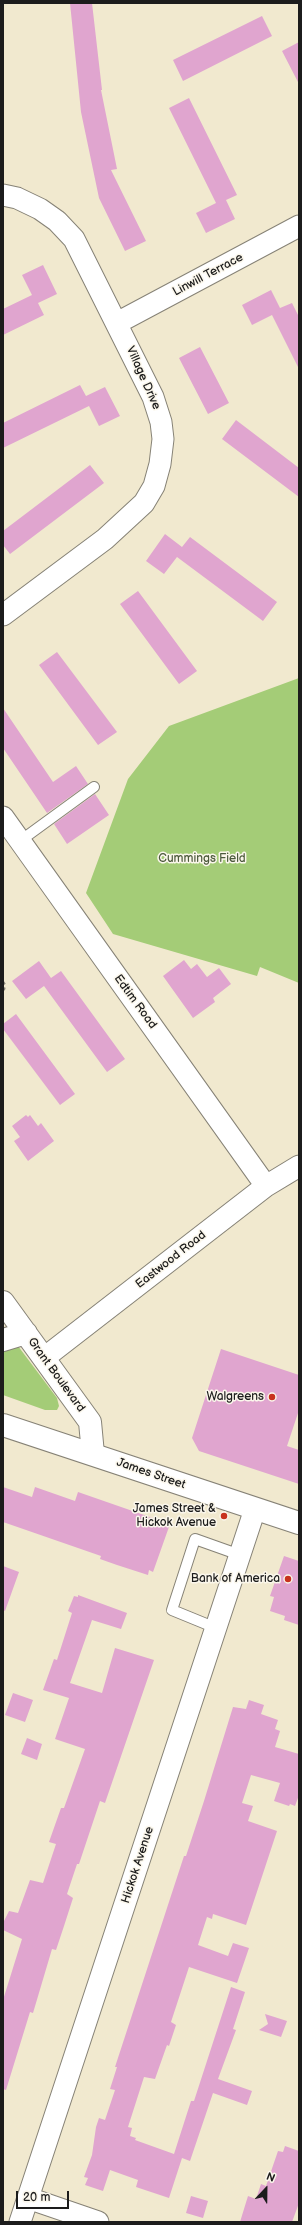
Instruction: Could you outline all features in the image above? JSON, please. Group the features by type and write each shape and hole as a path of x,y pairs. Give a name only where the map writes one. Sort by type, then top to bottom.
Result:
{"main road":[{"name":"Grant Boulevard","path":"3,1302 90,1422 93,1454"},
{"path":"3,1340 26,1333"},
{"name":"James Street","path":"3,1425 299,1523"}],"street":[{"name":"Village Drive","path":"3,195 17,198 40,209 57,221 74,239 153,397 161,422 163,439 160,464 154,486 144,503 105,539 3,616"},
{"name":"Linwill Terrace","path":"117,323 299,226"},
{"name":"Edtim Road","path":"3,818 266,1186"},
{"name":"Eastwood Road","path":"44,1358 266,1186 299,1166"},
{"name":"Hickok Avenue","path":"20,2222 255,1509"},
{"path":"28,2198 98,2222"}],"lane":[{"path":"20,841 94,787"},
{"path":"216,1628 172,1610 195,1539 240,1555"}],"path":[{"path":"3,982 5,985 3,993"}],"green space":[{"name":"Cummings Field","path":"299,678 299,983 260,967 257,976 113,934 86,893 128,779 169,726"},
{"path":"18,1346 57,1398 59,1406 57,1410 45,1410 3,1395 3,1352"}],"building":[{"path":"70,3 92,3 101,90 117,169 111,170 146,241 125,251 99,198 81,112"},
{"path":"262,16 272,36 183,81 173,60"},
{"path":"299,42 299,84 282,51"},
{"path":"189,98 237,195 226,200 235,219 206,233 196,213 216,203 169,108"},
{"path":"43,265 57,294 38,303 44,315 3,335 3,309 32,295 22,275"},
{"path":"271,290 280,308 292,303 299,317 299,369 272,315 252,325 242,305"},
{"path":"200,347 229,403 208,414 179,358"},
{"path":"80,385 86,396 105,387 120,416 99,426 89,406 3,448 3,423"},
{"path":"236,420 299,468 299,497 222,439"},
{"path":"90,465 104,483 10,554 3,545 3,531"},
{"path":"165,534 182,547 190,537 277,602 263,621 177,557 164,574 146,561"},
{"path":"138,591 197,671 179,684 120,604"},
{"path":"57,652 117,732 98,745 39,665"},
{"path":"3,708 53,782 76,766 88,784 47,813 3,748"},
{"path":"95,794 109,815 67,844 54,824"},
{"path":"184,960 191,969 197,964 207,977 219,968 231,984 213,998 215,1002 193,1018 163,976"},
{"path":"39,961 51,978 61,971 125,1059 107,1072 44,986 26,999 12,981"},
{"path":"16,1014 75,1094 60,1105 3,1029 3,1024"},
{"path":"26,1115 28,1117 30,1115 38,1126 41,1123 54,1141 28,1161 14,1141 20,1137 12,1126"},
{"name":"Walgreens","path":"221,1349 299,1375 299,1410 287,1446 299,1450 299,1484 199,1451 192,1438"},
{"path":"3,1487 32,1497 35,1487 75,1501 78,1492 170,1524 153,1572 149,1570 148,1575 117,1565 100,1559 101,1556 3,1522"},
{"name":"Bank of America","path":"284,1556 299,1561 299,1625 284,1620 285,1616 270,1611 274,1597 270,1596"},
{"path":"3,1566 19,1572 5,1611 3,1610"},
{"path":"78,1595 127,1613 121,1629 92,1620 70,1683 102,1693 115,1648 154,1660 105,1803 100,1801 79,1864 77,1864 67,1894 73,1898 56,1950 52,1949 33,2013 30,2012 6,2090 3,2089 3,2000 22,1939 3,1930 3,1923 9,1911 18,1913 30,1880 43,1883 56,1844 49,1842 61,1808 64,1808 85,1749 55,1739 69,1698 43,1690 54,1659 57,1660 72,1613 68,1611 74,1596 78,1597"},
{"path":"13,1693 33,1700 25,1722 5,1715"},
{"path":"249,1700 264,1705 261,1714 278,1720 275,1729 280,1731 275,1747 299,1754 299,1795 295,1806 290,1804 289,1806 274,1801 280,1783 251,1775 242,1803 253,1806 248,1821 277,1831 246,1925 213,1914 212,1919 207,1917 198,1945 228,1956 233,1943 249,1948 237,1983 189,1967 171,2022 176,2025 169,2046 167,2045 155,2079 144,2077 128,2127 132,2128 130,2136 136,2138 135,2140 174,2154 191,2101 194,2101 231,1987 245,1992 233,2029 236,2030 218,2079 252,2091 247,2105 213,2093 190,2161 182,2158 169,2198 136,2187 138,2180 110,2170 103,2191 85,2185 88,2178 84,2177 92,2155 96,2127 99,2118 105,2120 115,2090 110,2089 117,2067 115,2067 184,1856 186,1856 233,1707 246,1709"},
{"path":"27,1738 42,1744 37,1760 21,1754"},
{"path":"265,2014 287,2021 281,2037 259,2030 268,2024"},
{"path":"285,2146 299,2151 299,2203 292,2222 240,2222 248,2196 256,2199 261,2184 266,2186 278,2151 283,2152"},
{"path":"191,2196 208,2201 203,2218 186,2213"}],"place":[{"name":"Walgreens","path":"272,1397"},
{"name":"James Street & Hickok Avenue","path":"224,1516"},
{"name":"Bank of America","path":"288,1579"}]}
